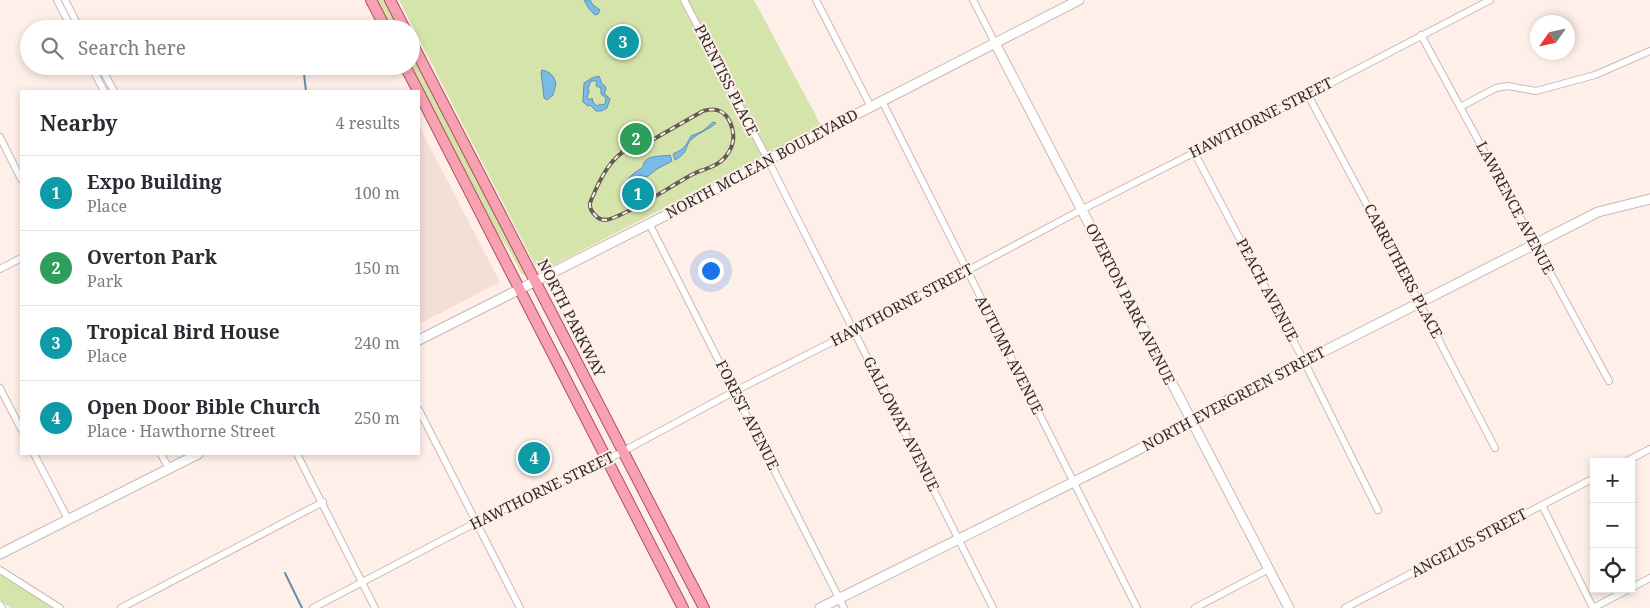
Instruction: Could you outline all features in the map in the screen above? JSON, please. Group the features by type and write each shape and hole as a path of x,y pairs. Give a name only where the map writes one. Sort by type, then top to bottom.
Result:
{"main road":[{"path":"371,0 381,20"},
{"path":"390,0 400,20"},
{"name":"NORTH PARKWAY","path":"420,58 704,608"},
{"path":"410,75 417,90"},
{"path":"420,96 683,608"}],"street":[{"path":"57,0 67,20"},
{"path":"65,0 75,20"},
{"name":"PRENTISS PLACE","path":"684,0 768,160"},
{"path":"816,0 871,107"},
{"name":"OVERTON PARK AVENUE","path":"972,0 1289,608"},
{"name":"NORTH MCLEAN BOULEVARD","path":"420,340 708,194 768,160 1079,0"},
{"name":"HAWTHORNE STREET","path":"313,608 475,523 607,460 854,332 966,270 1081,210 1490,0"},
{"name":"LAWRENCE AVENUE","path":"1421,35 1608,381"},
{"path":"1460,107 1496,88 1508,86 1536,91 1548,89 1596,75 1650,51"},
{"path":"96,75 104,90"},
{"path":"104,75 113,90"},
{"path":"99,81 106,78"},
{"name":"CARRUTHERS PLACE","path":"1308,94 1420,302 1495,448"},
{"name":"AUTUMN AVENUE","path":"882,101 1137,608"},
{"path":"0,137 20,177"},
{"name":"PEACH AVENUE","path":"1194,152 1304,361 1378,510"},
{"name":"GALLOWAY AVENUE","path":"768,160 993,608"},
{"name":"NORTH EVERGREEN STREET","path":"820,608 1074,482 1191,422 1228,400 1598,212 1650,199"},
{"name":"FOREST AVENUE","path":"649,223 844,608"},
{"path":"0,269 20,259"},
{"path":"0,388 20,427"},
{"path":"420,412 520,608"},
{"path":"1632,458 1650,448"},
{"path":"35,455 68,519"},
{"path":"162,455 169,469"},
{"path":"0,554 196,455"},
{"path":"298,455 375,608"},
{"name":"ANGELUS STREET","path":"1345,608 1590,480"},
{"path":"121,608 322,502"},
{"path":"1542,505 1593,608 1622,593"},
{"path":"0,570 60,608"},
{"path":"1195,608 1268,570"},
{"path":"1635,586 1650,578"}],"shaded area":[{"path":"420,128 500,282 420,323"}],"green space":[{"path":"377,0 386,0 396,20 387,20"},
{"path":"399,0 754,0 823,129 549,268 540,269 535,265 420,41 420,20 409,20"},
{"path":"420,66 527,274 521,273 511,253 495,230 416,75 420,75"},
{"path":"0,570 53,608 11,608 0,600"}],"water":[{"path":"584,0 590,0 600,10 598,14 595,15 589,9"},
{"path":"542,70 552,75 556,84 553,95 547,100 544,98"},
{"path":"599,76 602,84 605,86 606,90 604,93 610,99 607,108 601,111 596,111 590,105 588,106 583,102 584,83","holes":["591,81 597,81 596,86 601,88 601,94 606,98 605,104 597,106 592,98 589,100 587,97"]},
{"path":"713,122 716,123 692,139 685,152 675,160 673,154 686,145 691,136 703,131"},
{"path":"670,155 672,161 647,177 642,178 641,175 623,184 643,167 649,158"}],"waterway":[{"path":"304,75 306,90"},
{"path":"285,573 302,608"}],"railway":[{"path":"627,149 616,157 608,167 591,199 590,205 593,213 603,220 623,214 693,174 719,162 729,152 733,134 727,116 717,110 710,110 703,111 654,139"}],"place":[{"name":"Tropical Bird House","path":"623,42"},
{"name":"Overton Park","path":"636,139"},
{"name":"Expo Building","path":"638,194"},
{"name":"Open Door Bible Church","path":"534,458"}]}
